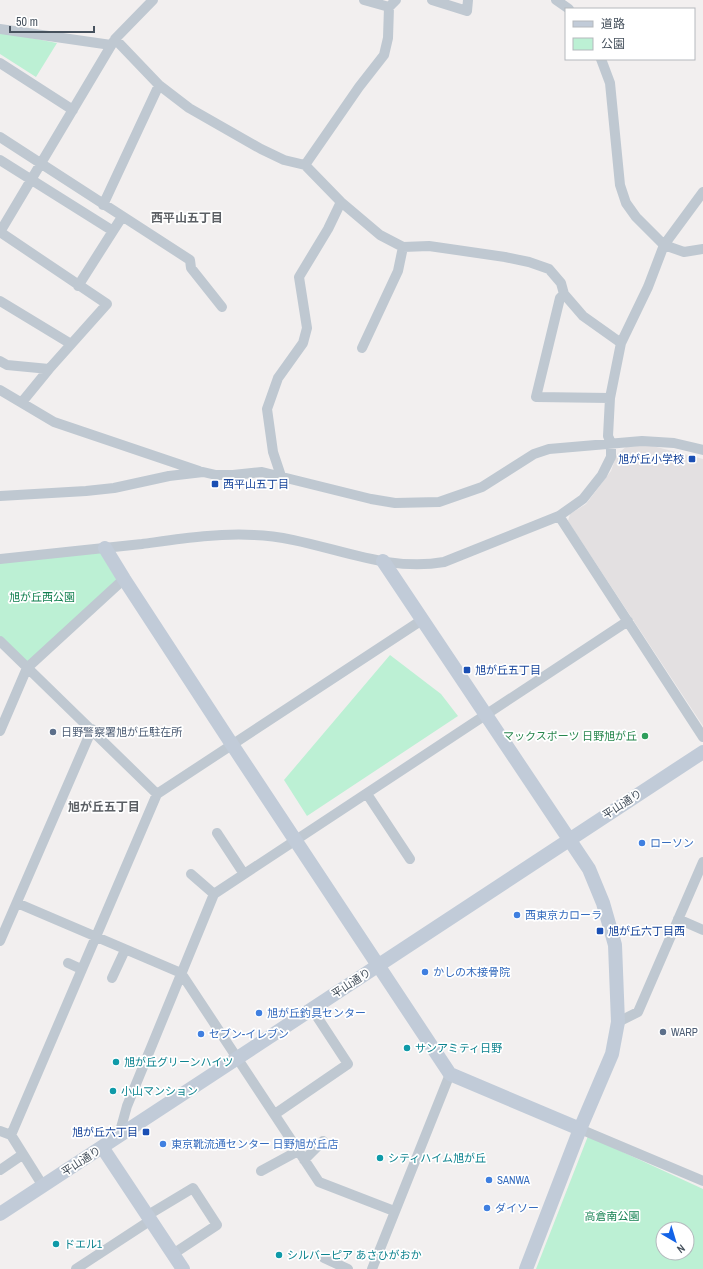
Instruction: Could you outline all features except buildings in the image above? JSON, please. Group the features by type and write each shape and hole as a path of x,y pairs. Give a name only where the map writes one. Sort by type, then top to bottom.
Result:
{"street":[{"path":"22,402 48,369 107,304 78,286 0,232 113,42 152,0"},
{"path":"305,165 359,86 384,55 393,3 364,0"},
{"path":"432,0 467,11 468,0"},
{"path":"556,0 568,8"},
{"path":"0,28 113,42 159,85 189,108 262,150 284,160 305,165 341,202 380,235 403,247 429,246 529,262 549,269 561,283 564,294 583,316 622,343"},
{"path":"601,60 610,83 620,185 626,203 636,217 664,245 684,252 703,249"},
{"path":"0,63 73,110"},
{"path":"103,205 159,85"},
{"path":"0,137 190,260 191,268 222,307"},
{"path":"0,160 113,231"},
{"path":"0,559 217,535 254,535 289,538 330,550 411,565 444,562 559,516 582,499 602,475 611,457 611,443 608,436 610,398 622,343 648,287 664,245 703,192"},
{"path":"281,476 273,452 267,409 278,378 303,343 307,328 299,277 328,229 341,202"},
{"path":"78,286 122,217"},
{"path":"362,348 398,271 403,247"},
{"path":"564,294 560,298 536,397 610,398"},
{"path":"0,301 71,344"},
{"path":"0,361 7,365 48,369"},
{"path":"0,390 54,422 203,472"},
{"path":"0,496 114,488 169,476 203,472 233,475 262,472 371,499 395,503 439,502 482,487 534,454 549,449 650,441 674,443 703,450"},
{"path":"559,516 703,737"},
{"path":"105,548 231,743 450,1074 703,1181"},
{"path":"383,560 569,839 592,876 603,903 615,945 618,1022 612,1054 580,1129 526,1269"},
{"path":"0,731 27,668 124,579"},
{"path":"11,1136 157,794 231,743 422,620"},
{"path":"119,1136 127,1106 214,894 628,621"},
{"path":"0,641 157,794"},
{"path":"0,941 92,729"},
{"name":"平山通り","path":"0,1214 703,752"},
{"path":"367,794 410,859"},
{"path":"217,833 244,874"},
{"path":"618,1022 638,1012 703,862"},
{"path":"191,874 214,894"},
{"path":"17,903 124,950 181,973 319,1182 394,1211"},
{"path":"678,919 703,930"},
{"path":"112,978 124,950"},
{"path":"68,963 82,969"},
{"path":"275,1114 348,1064 312,1009"},
{"path":"372,1269 450,1074"},
{"path":"0,1131 11,1136 43,1186"},
{"path":"304,1160 323,1141"},
{"path":"102,1147 184,1269"},
{"path":"261,1171 298,1151"},
{"path":"0,1170 22,1155"},
{"path":"76,1269 149,1217 193,1188 217,1225 173,1254"},
{"path":"324,1258 348,1269"}],"shaded area":[{"path":"649,445 703,459 703,726 568,521 570,514 586,504 611,471 617,454 626,447"}],"green space":[{"path":"0,32 57,43 36,77 0,54"},
{"name":"旭が丘西公園","path":"105,548 124,579 27,668 0,641 0,559"},
{"path":"390,655 441,694 458,716 307,816 284,780"},
{"name":"高倉南公園","path":"588,1136 703,1189 703,1269 536,1269"}],"place":[{"name":"旭が丘小学校","path":"692,459"},
{"name":"西平山五丁目","path":"215,484"},
{"name":"旭が丘五丁目","path":"467,670"},
{"name":"日野警察署旭が丘駐在所","path":"53,732"},
{"name":"マックスポーツ 日野旭が丘","path":"645,736"},
{"name":"ローソン","path":"642,843"},
{"name":"西東京カローラ","path":"517,915"},
{"name":"旭が丘六丁目西","path":"600,931"},
{"name":"かしの木接骨院","path":"425,972"},
{"name":"旭が丘釣具センター","path":"259,1013"},
{"name":"WARP","path":"663,1032"},
{"name":"セブン-イレブン","path":"201,1034"},
{"name":"サンアミティ日野","path":"407,1048"},
{"name":"旭が丘グリーンハイツ","path":"116,1062"},
{"name":"小山マンション","path":"113,1091"},
{"name":"旭が丘六丁目","path":"146,1132"},
{"name":"東京靴流通センター 日野旭が丘店","path":"163,1144"},
{"name":"シティハイム旭が丘","path":"380,1158"},
{"name":"SANWA","path":"489,1180"},
{"name":"ダイソー","path":"487,1208"},
{"name":"ドエル1","path":"56,1244"},
{"name":"シルバーピア あさひがおか","path":"279,1255"}],"district":[{"name":"西平山五丁目","path":"187,218"},
{"name":"旭が丘五丁目","path":"104,807"}]}
